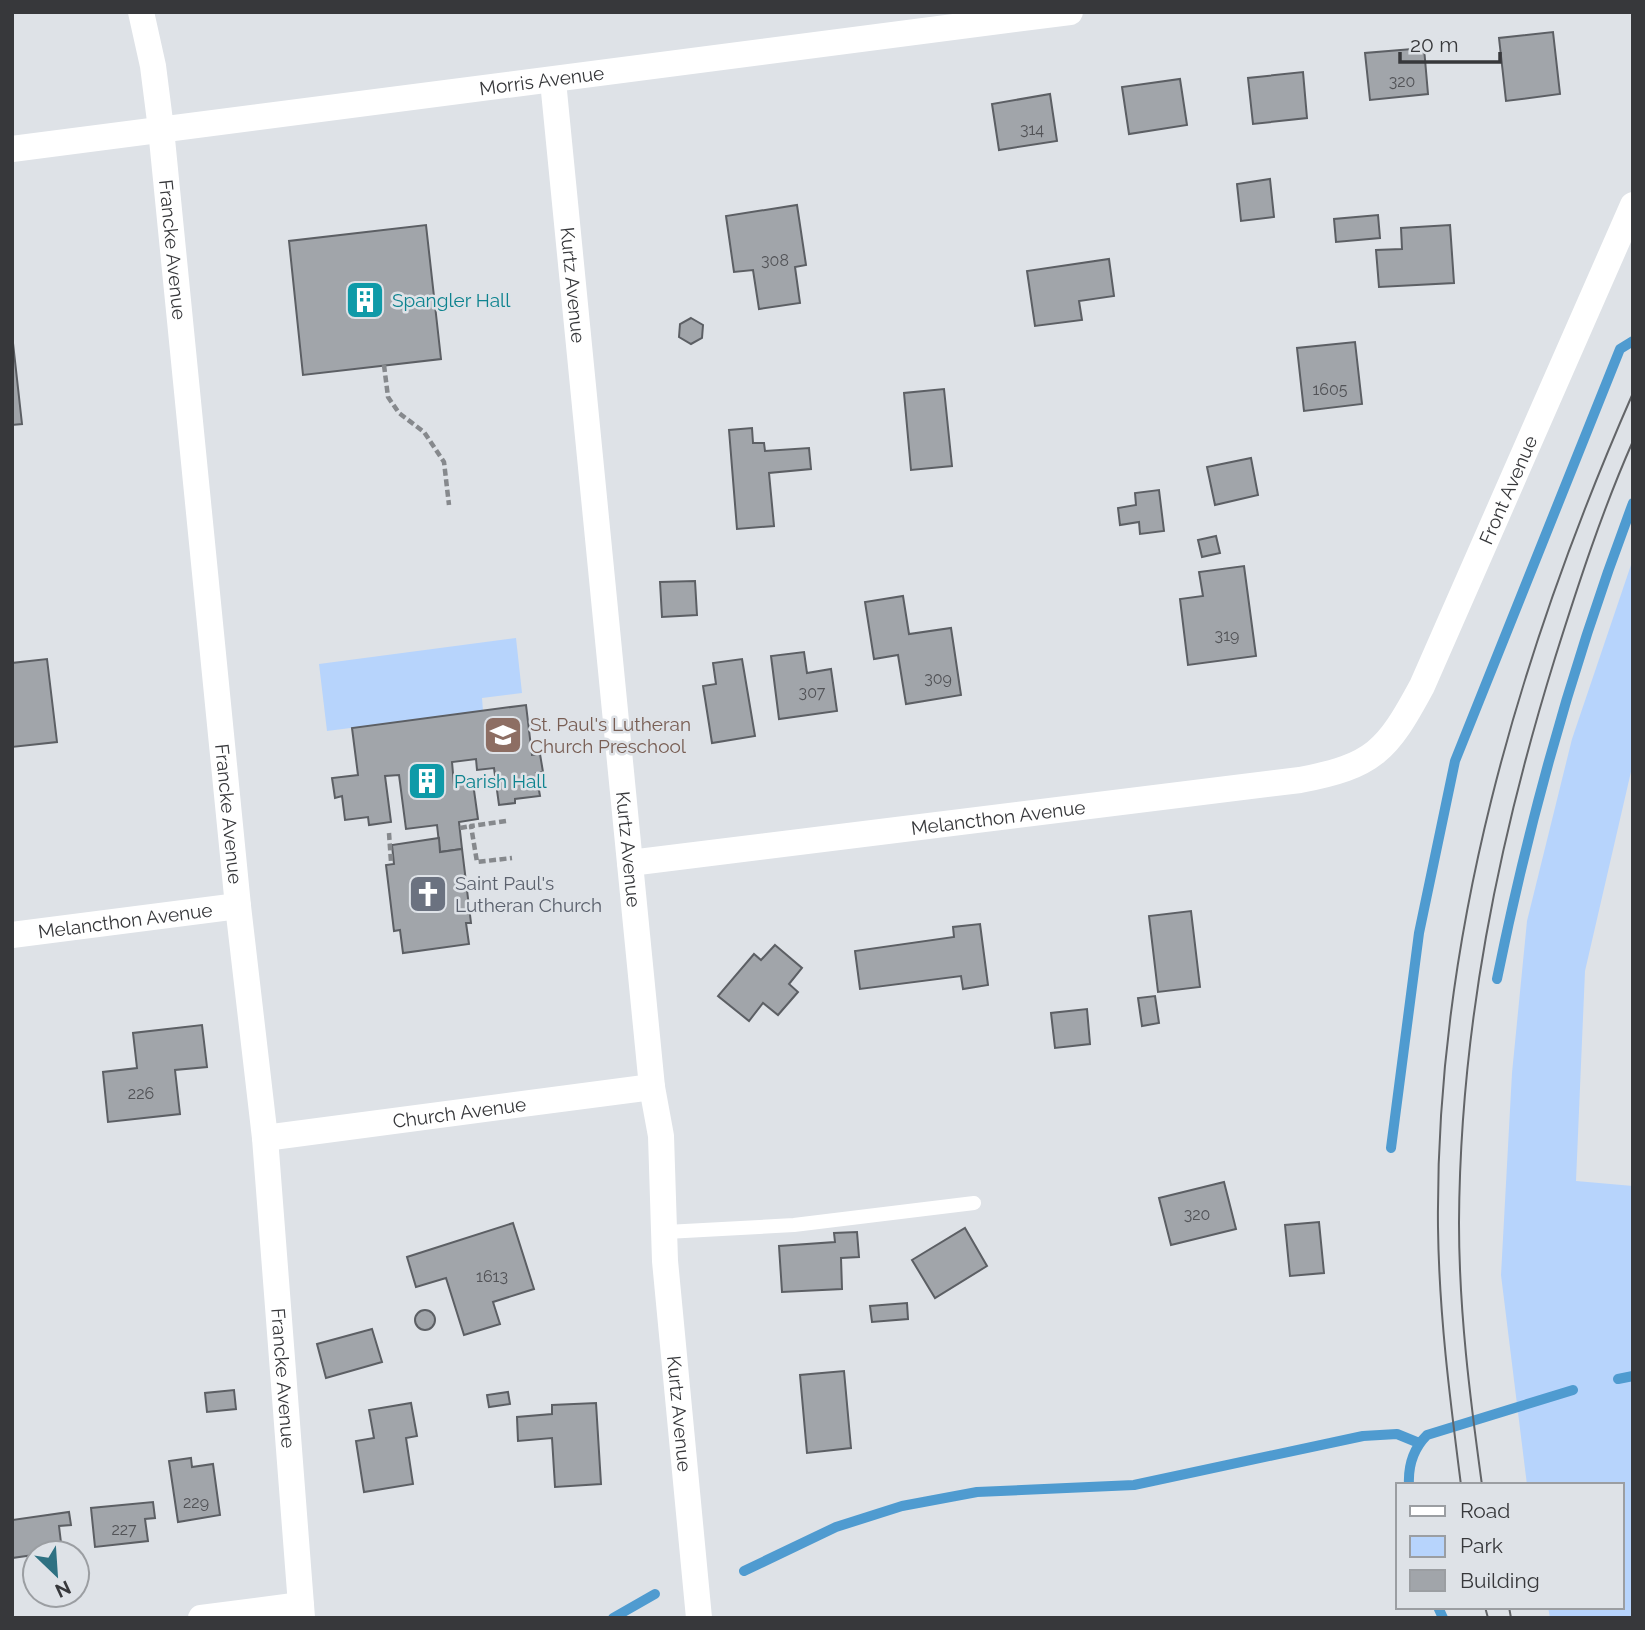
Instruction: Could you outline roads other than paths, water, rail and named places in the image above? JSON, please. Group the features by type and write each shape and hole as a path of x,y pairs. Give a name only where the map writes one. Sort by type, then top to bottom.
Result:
{"street":[{"name":"Francke Avenue","path":"141,12 153,66 161,129 237,906 265,1138 301,1611"},
{"name":"Morris Avenue","path":"12,149 1070,12"},
{"name":"Kurtz Avenue","path":"553,81 652,1087 661,1136 665,1261 677,1414 699,1618"},
{"name":"Front Avenue","path":"1364,762 1383,748 1403,721 1422,686 1633,205"},
{"name":"Melancthon Avenue","path":"630,863 1300,780 1335,773 1364,762"},
{"name":"Melancthon Avenue","path":"12,935 237,906"},
{"name":"Church Avenue","path":"265,1138 652,1087"},
{"path":"201,1618 301,1611"}],"lane":[{"path":"666,1232 794,1225 974,1203"}],"waterway":[{"path":"1391,1148 1419,933 1455,761 1620,349 1633,341"},
{"path":"1497,979 1555,738 1591,620 1633,503"},
{"path":"1618,1379 1633,1376"},
{"path":"1409,1483 1412,1458 1427,1435 1573,1390"},
{"path":"744,1571 836,1527 902,1506 977,1492 1134,1485 1363,1436 1397,1434 1419,1443"},
{"path":"613,1618 655,1594"},
{"path":"1439,1609 1443,1618"}],"tram line":[{"path":"1461,1483 1443,1324 1438,1227 1441,1119 1451,1012 1468,906 1491,800 1520,696 1591,492 1633,393"},
{"path":"1482,1483 1466,1354 1459,1256 1461,1151 1475,1007 1500,866 1535,727 1591,548 1633,441"},
{"path":"1486,1609 1488,1618"},
{"path":"1509,1609 1511,1618"}],"place":[{"name":"Spangler Hall","path":"365,300"},
{"name":"St. Paul's Lutheran Church Preschool","path":"503,735"},
{"name":"Parish Hall","path":"427,781"},
{"name":"Saint Paul's Lutheran Church","path":"428,894"}]}
